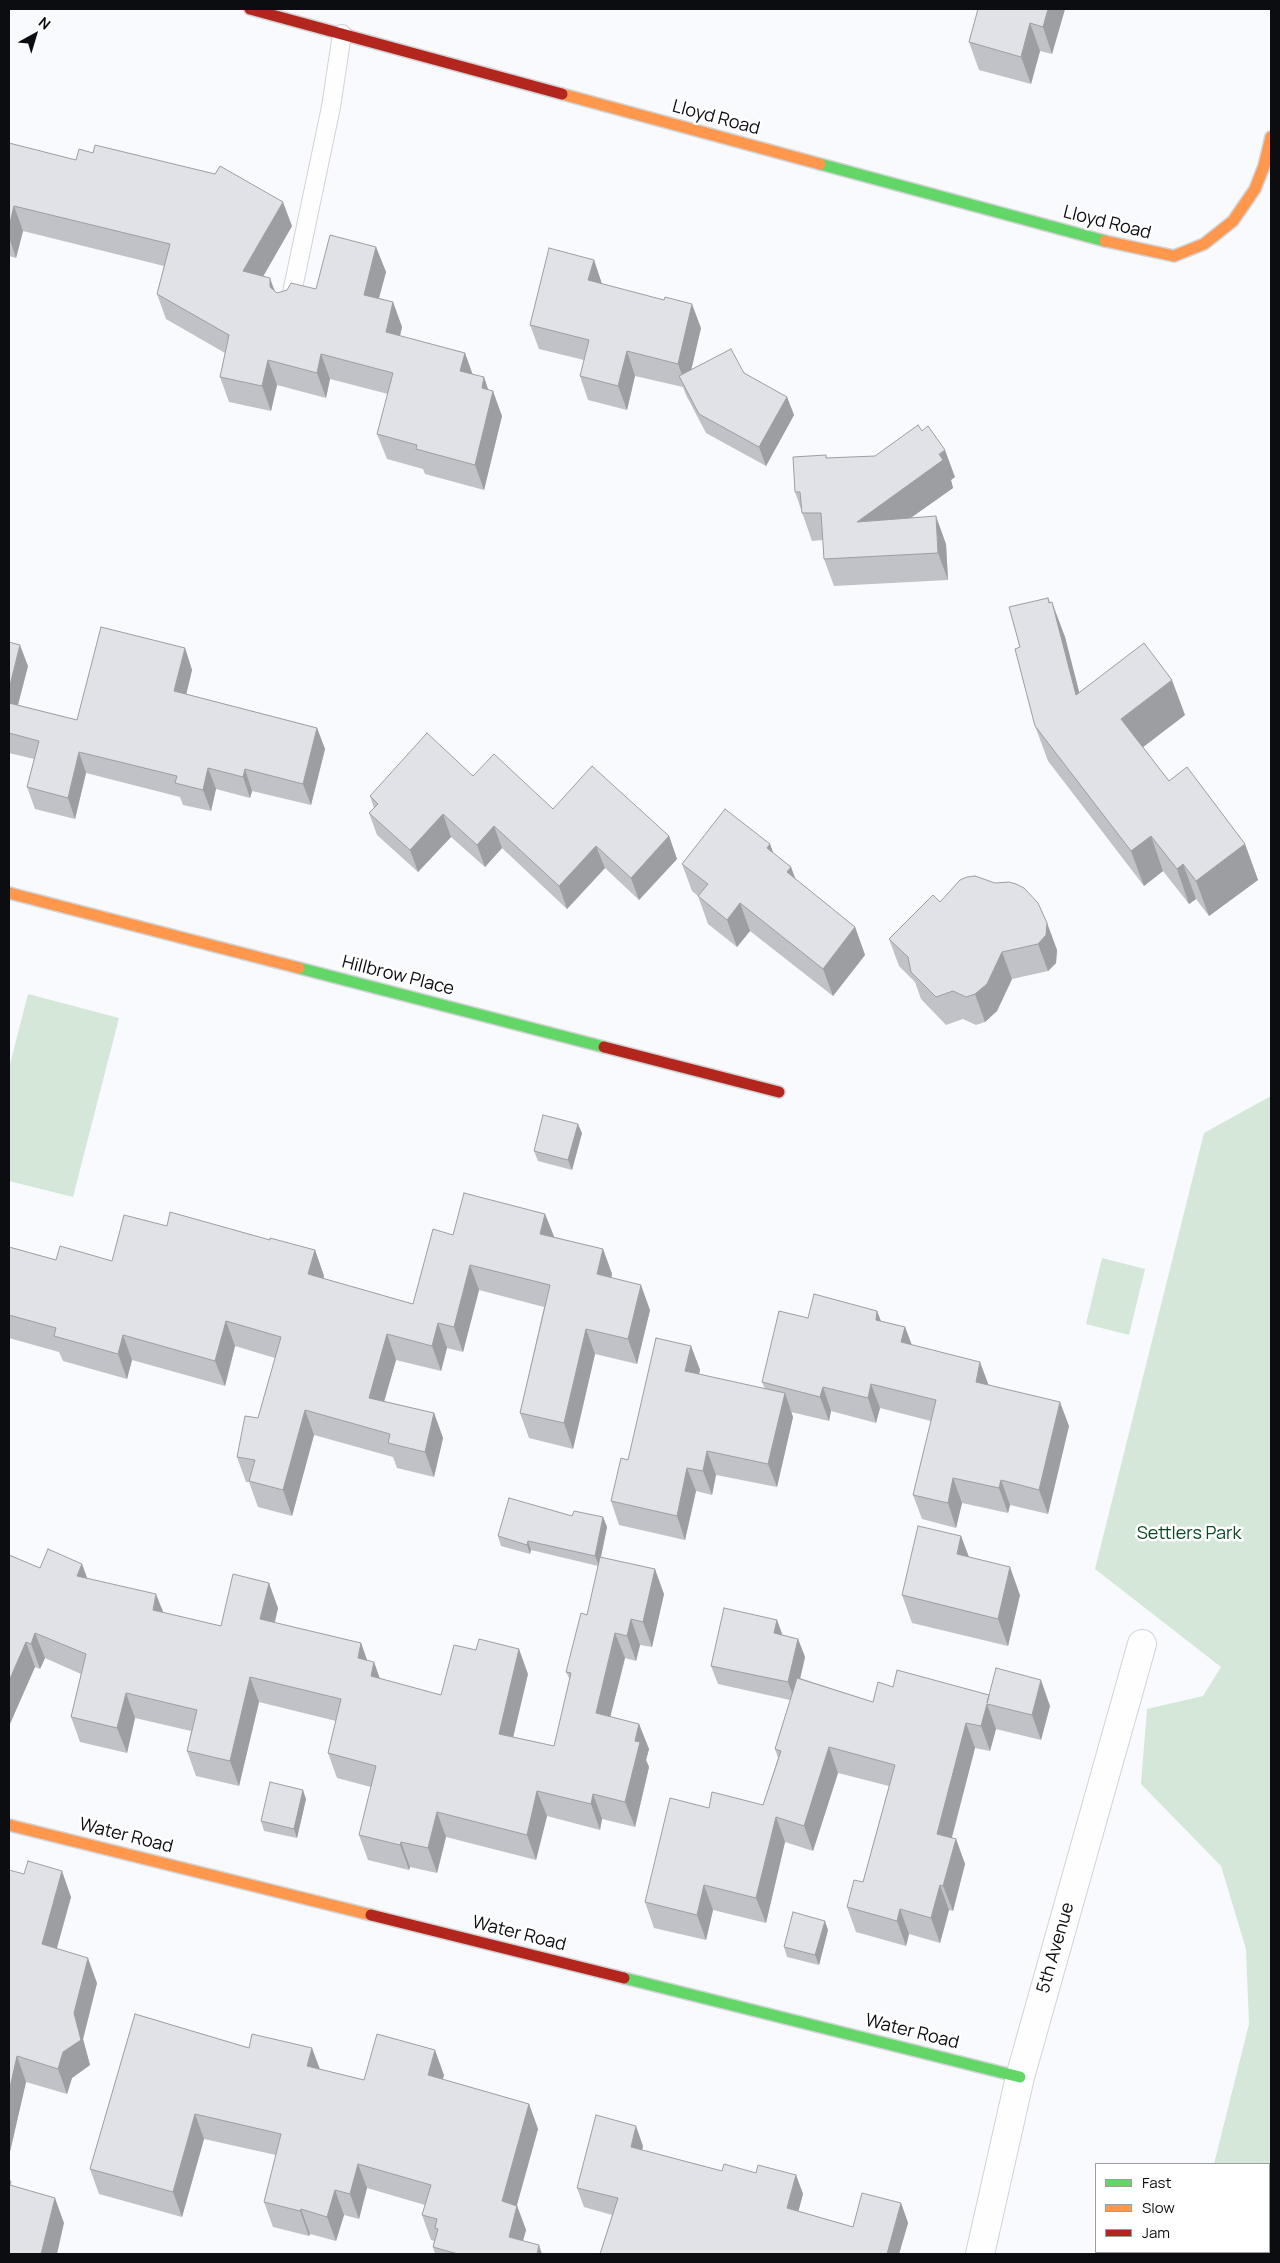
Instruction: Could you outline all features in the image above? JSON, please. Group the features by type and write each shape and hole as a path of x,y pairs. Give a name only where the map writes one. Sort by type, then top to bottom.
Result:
{"street":[{"name":"Lloyd Road","path":"250,9 1126,247 1174,256 1204,244 1233,221 1255,189 1264,166 1271,137"},
{"name":"Hillbrow Place","path":"9,894 779,1092"},
{"name":"5th Avenue","path":"980,2254 1020,2077 1142,1644"},
{"name":"Water Road","path":"9,1825 1020,2077"}],"lane":[{"path":"289,308 331,107 342,34"}],"green space":[{"path":"28,994 119,1018 73,1197 9,1181 9,1068"},
{"name":"Settlers Park","path":"1271,1096 1271,2254 1192,2254 1270,2253 1270,2163 1214,2163 1249,2024 1246,1949 1221,1866 1141,1784 1147,1709 1203,1696 1221,1667 1095,1569 1204,1133"},
{"path":"1102,1258 1145,1269 1129,1335 1086,1324"}],"building":[{"path":"978,9 1048,9 1043,27 1030,23 1021,57 969,42"},
{"path":"9,143 76,160 79,149 93,153 95,145 215,174 220,166 283,202 243,271 270,278 270,287 277,293 287,290 291,283 316,289 330,235 376,247 364,295 393,302 386,332 465,353 460,371 484,377 482,388 493,391 475,465 416,449 417,445 377,434 393,373 321,354 317,373 268,360 262,386 220,377 229,335 157,294 170,244 14,206 9,227"},
{"path":"549,248 594,260 588,280 664,300 665,297 692,304 678,364 627,351 618,386 580,376 589,340 530,325"},
{"path":"731,349 744,373 787,397 759,447 699,414 679,376"},
{"path":"918,425 922,431 928,426 945,450 939,454 943,460 857,522 936,516 938,553 824,559 821,513 802,513 800,492 795,492 793,457 826,455 826,458 875,456"},
{"path":"1048,598 1049,603 1052,602 1076,695 1144,643 1172,680 1121,719 1169,781 1187,767 1245,844 1196,881 1183,864 1177,869 1151,836 1131,851 1035,726 1015,649 1020,647 1009,607"},
{"path":"101,627 185,648 174,691 317,728 303,784 245,769 243,777 208,768 203,790 175,783 177,776 79,752 68,798 27,787 39,741 9,733 9,703 77,720"},
{"path":"9,642 20,645 9,689"},
{"path":"427,733 473,776 494,754 553,809 592,766 669,836 631,878 596,846 559,886 494,826 477,845 443,814 410,850 369,813 378,804 370,796"},
{"path":"725,809 770,844 767,848 791,867 787,872 855,927 823,969 740,903 727,920 698,896 708,884 682,864"},
{"path":"975,876 995,883 1009,882 1024,888 1038,903 1047,923 1046,935 1038,944 1002,952 987,984 975,994 966,997 953,991 936,997 911,972 908,957 889,939 933,895 940,902 960,880"},
{"path":"543,1115 578,1124 568,1160 534,1151"},
{"path":"464,1193 545,1214 540,1234 603,1249 597,1274 641,1285 628,1339 586,1329 564,1423 520,1413 550,1285 470,1265 454,1327 438,1323 432,1346 387,1334 369,1398 434,1413 425,1452 388,1443 390,1434 305,1410 283,1490 249,1481 255,1460 237,1457 245,1416 258,1418 281,1337 226,1321 215,1361 123,1335 118,1354 54,1336 56,1328 9,1315 9,1247 56,1260 60,1246 112,1261 124,1215 167,1226 170,1212 270,1240 270,1238 315,1250 308,1274 413,1304 433,1229 453,1235"},
{"path":"814,1294 877,1311 876,1320 905,1327 901,1342 980,1362 976,1382 1060,1402 1039,1490 1001,1480 999,1488 953,1478 948,1503 913,1495 936,1400 871,1384 868,1398 823,1387 820,1397 762,1382 779,1311 808,1318"},
{"path":"656,1338 691,1346 685,1371 785,1393 768,1464 707,1451 703,1471 687,1468 677,1516 611,1501 621,1458 628,1460"},
{"path":"509,1498 572,1516 574,1511 603,1517 595,1556 528,1541 527,1545 498,1536"},
{"path":"918,1526 961,1536 957,1554 1010,1567 998,1619 902,1595"},
{"path":"48,1549 82,1564 77,1576 156,1594 153,1610 221,1626 233,1574 269,1583 260,1619 361,1643 358,1658 374,1662 371,1676 441,1695 454,1645 476,1650 479,1639 519,1649 499,1734 554,1746 571,1673 566,1672 581,1613 587,1615 600,1557 655,1569 643,1622 631,1619 627,1636 615,1633 596,1713 639,1724 635,1741 640,1742 625,1802 593,1794 591,1804 537,1791 527,1835 437,1812 428,1848 401,1842 400,1845 359,1835 376,1766 328,1753 341,1699 250,1677 230,1761 187,1751 197,1710 126,1693 117,1728 71,1717 86,1654 35,1633 31,1644 26,1642 9,1681 9,1555 40,1568"},
{"path":"724,1608 777,1620 774,1633 798,1639 788,1682 711,1666"},
{"path":"996,1668 1041,1680 1032,1715 987,1704 981,1726 966,1723 937,1834 956,1839 943,1886 940,1885 931,1918 900,1909 897,1921 847,1907 854,1880 863,1882 895,1765 829,1747 804,1826 776,1817 756,1898 704,1885 697,1915 645,1902 670,1798 709,1808 712,1792 763,1805 781,1751 775,1749 797,1678 873,1702 878,1682 893,1687 897,1670 989,1695 987,1703"},
{"path":"270,1782 303,1790 294,1829 261,1821"},
{"path":"28,1861 62,1871 42,1944 88,1958 74,2013 81,2040 63,2052 58,2069 17,2056 9,2092 9,1870 24,1874"},
{"path":"793,1912 825,1921 815,1955 784,1947"},
{"path":"135,2014 249,2048 252,2034 312,2048 307,2066 364,2080 377,2034 435,2050 428,2075 529,2104 502,2201 517,2206 509,2237 539,2245 537,2254 458,2254 433,2247 438,2229 435,2228 437,2219 422,2215 431,2185 358,2164 350,2194 335,2190 327,2217 301,2209 300,2211 264,2202 281,2134 195,2114 173,2192 90,2169"},
{"path":"596,2115 636,2126 631,2147 722,2171 724,2164 756,2173 758,2165 796,2175 787,2208 853,2227 862,2193 901,2203 887,2254 600,2254 618,2198 577,2188"},
{"path":"9,2181 11,2181 10,2185 55,2198 41,2254 9,2254"}],"traffic: fast":[{"path":"820,164 1105,241"},
{"path":"299,968 604,1047"},
{"path":"624,1978 1020,2077"}],"traffic: slow":[{"path":"562,94 820,164"},
{"path":"1105,241 1174,256 1204,244 1233,221 1255,189 1264,166 1271,137"},
{"path":"9,893 299,968"},
{"path":"9,1825 371,1915"}],"traffic: jam":[{"path":"250,9 562,94"},
{"path":"604,1047 779,1092"},
{"path":"371,1915 624,1978"}]}
